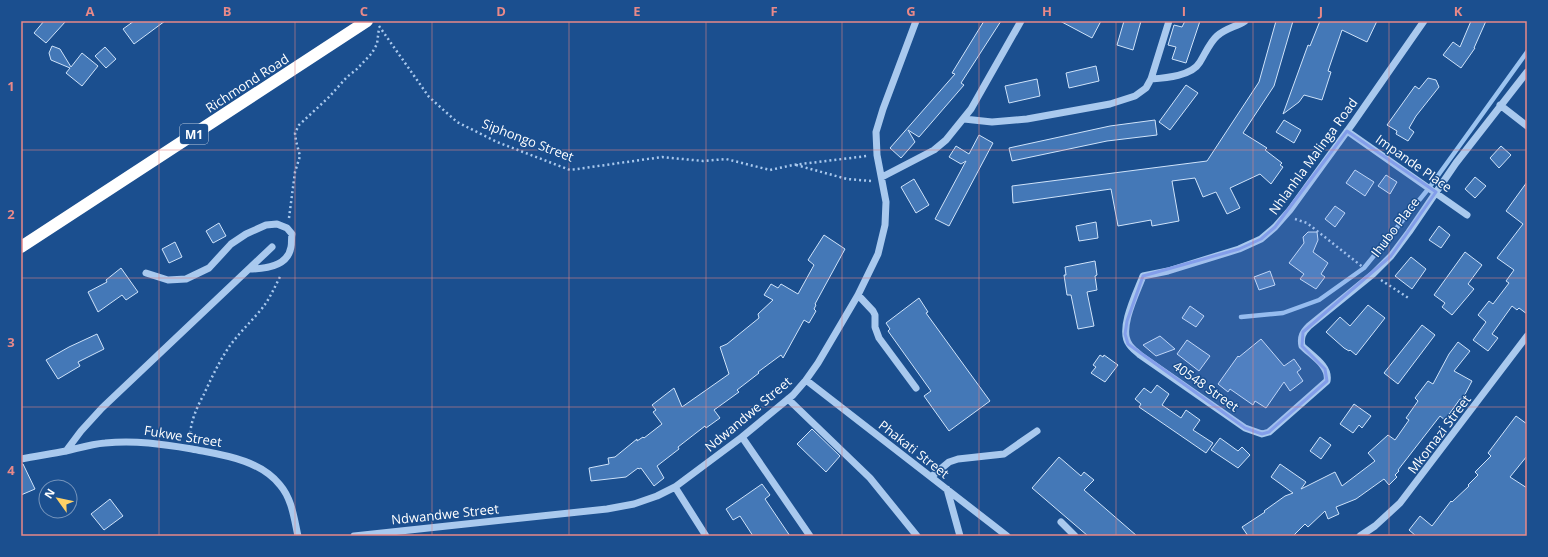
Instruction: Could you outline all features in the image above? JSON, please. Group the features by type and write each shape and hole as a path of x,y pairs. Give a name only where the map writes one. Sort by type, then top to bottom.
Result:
{"highway":[{"name":"Richmond Road","path":"21,247 367,21"}],"street":[{"name":"Ndwandwe Street","path":"354,536 606,509 634,504 657,496 675,487 742,437 788,399 806,380 858,295 878,254 885,225 886,202 877,155 876,132 883,109 916,21"},
{"path":"883,180 934,150 946,140 964,119 1021,21"},
{"path":"964,119 992,122 1027,119 1110,104 1135,96 1146,88 1151,80 1169,21"},
{"path":"1151,80 1167,78 1185,73 1199,64 1216,37 1232,26 1245,21"},
{"name":"Nhlanhla Malinga Road","path":"1143,276 1168,271 1239,249 1261,239 1275,227 1286,215 1347,131 1424,21"},
{"name":"Ihubo Place","path":"1327,382 1328,375 1325,369 1302,346 1301,337 1309,326 1373,274 1391,256 1456,163 1527,72"},
{"path":"1500,105 1527,126"},
{"name":"Impande Place","path":"1347,131 1467,215"},
{"path":"146,273 168,280 186,279 198,275 209,268 231,244 246,234 266,225 277,224 287,228 292,234 291,248 288,256 278,264 264,269 249,269"},
{"path":"66,451 81,431 102,408 272,247"},
{"name":"40548 Street","path":"1143,276 1127,321 1125,334 1128,344 1140,355 1245,428 1262,434 1269,432 1327,382"},
{"path":"858,295 873,311 875,315 875,327 880,338 916,388"},
{"name":"Mkomazi Street","path":"1360,536 1375,526 1400,503 1527,336"},
{"name":"Phakati Street","path":"806,380 1007,536"},
{"path":"788,399 870,478 917,536"},
{"path":"931,477 949,462 958,458 1004,454 1038,431"},
{"path":"742,437 810,536"},
{"name":"Fukwe Street","path":"21,459 103,443 137,441 179,446 220,454 254,465 268,474 280,485 288,497 298,536"},
{"path":"675,487 706,536"},
{"path":"947,489 960,536"},
{"path":"1061,522 1075,536"}],"path":[{"name":"Siphongo Street","path":"375,21 429,97 457,122 497,142 570,170 662,157 703,162 726,159 770,170 793,165 877,155"},
{"path":"287,228 295,172 300,156 295,133 299,125 329,97 347,77 358,69 372,53 377,44 379,27"},
{"name":"Siphongo Street","path":"793,165 847,179 883,180"},
{"path":"1286,215 1307,223 1373,274 1410,299"},
{"path":"190,449 191,430 197,408 218,366 227,349 243,329 260,312 270,297 283,271 288,256"}],"highlighted area":[{"path":"1347,131 1436,192 1391,256 1303,332 1302,346 1325,369 1327,381 1269,432 1262,434 1245,428 1128,344 1125,334 1127,321 1143,276 1239,249 1261,239 1275,227"}],"building":[{"path":"44,21 66,21 46,43 34,33"},
{"path":"134,21 165,21 134,44 123,29"},
{"path":"984,21 1001,21 961,83 964,85 919,137 908,130 915,142 901,158 890,148 955,74 952,73"},
{"path":"1060,21 1101,21 1092,38"},
{"path":"1124,21 1141,21 1133,50 1117,45"},
{"path":"1185,21 1200,21 1186,63 1172,59 1176,47 1168,45 1174,25 1182,27"},
{"path":"1276,21 1293,21 1274,86 1243,133 1267,148 1265,150 1282,163 1280,165 1283,167 1271,184 1260,174 1230,188 1240,208 1227,214 1216,192 1203,197 1195,178 1172,181 1179,221 1152,226 1151,220 1118,226 1111,189 1013,203 1012,186 1207,161 1259,82"},
{"path":"1320,21 1377,21 1367,42 1342,30 1328,71 1331,72 1322,100 1304,95 1299,102 1283,114 1308,45 1310,46"},
{"path":"1471,21 1486,21 1475,48 1461,68 1443,55 1453,42 1460,47"},
{"path":"52,46 60,49 71,67 82,53 98,66 82,86 66,73 70,68 51,60 49,53"},
{"path":"105,47 116,59 106,68 95,56"},
{"path":"1096,66 1099,81 1069,88 1066,73"},
{"path":"1428,78 1436,80 1439,87 1416,116 1409,128 1414,132 1408,141 1396,134 1397,131 1387,125 1415,86 1419,89"},
{"path":"1037,79 1040,96 1009,103 1005,86"},
{"path":"1186,85 1198,93 1170,130 1159,122"},
{"path":"1155,120 1157,135 1107,141 1012,161 1009,148 1110,126"},
{"path":"1284,120 1301,130 1294,143 1276,132"},
{"path":"979,135 993,143 949,226 935,219 966,161 961,164 949,157 956,146 969,154"},
{"path":"1501,146 1511,155 1499,168 1490,158"},
{"path":"1355,170 1374,182 1365,196 1346,183"},
{"path":"1386,175 1397,182 1390,194 1378,186"},
{"path":"1475,177 1486,186 1475,198 1465,189"},
{"path":"914,179 929,205 916,213 901,187"},
{"path":"1527,182 1527,314 1519,308 1517,310 1512,306 1492,334 1498,338 1488,351 1473,340 1486,322 1478,315 1489,301 1493,304 1509,283 1506,281 1514,270 1497,258 1523,224 1506,211"},
{"path":"1335,206 1345,213 1335,227 1325,219"},
{"path":"1096,222 1098,238 1079,241 1076,226"},
{"path":"219,223 226,236 213,243 206,231"},
{"path":"1439,226 1450,235 1441,248 1429,240"},
{"path":"1308,232 1317,232 1318,240 1313,252 1328,263 1321,274 1325,277 1316,289 1300,279 1304,274 1289,263 1304,243 1303,237"},
{"path":"824,235 845,249 815,304 814,309 816,311 809,323 804,320 783,358 781,355 737,390 739,392 714,410 720,418 706,428 705,426 657,466 664,478 654,486 641,468 638,468 626,477 591,481 589,468 609,464 608,458 615,457 637,439 637,441 643,437 644,438 662,424 653,412 656,410 652,405 674,388 682,407 729,374 720,347 727,344 759,318 758,314 773,300 764,295 771,284 778,288 781,284 798,294 814,265 808,260"},
{"path":"175,242 182,257 169,263 162,249"},
{"path":"1465,252 1482,265 1468,284 1474,289 1452,315 1442,307 1445,303 1434,295"},
{"path":"1411,257 1426,269 1412,289 1395,276"},
{"path":"1095,261 1097,290 1087,292 1094,326 1078,329 1071,295 1067,295 1064,275 1066,275 1065,267"},
{"path":"121,268 138,292 126,300 122,295 98,312 88,292 107,282 106,280"},
{"path":"1270,271 1275,285 1259,290 1254,277"},
{"path":"919,298 928,312 926,313 990,401 949,431 924,396 931,391 888,331 890,329 886,323"},
{"path":"1368,305 1385,318 1356,355 1350,350 1349,351 1344,348 1326,332 1340,317 1350,326"},
{"path":"1190,306 1204,316 1196,327 1182,318"},
{"path":"1422,325 1435,335 1398,384 1384,373"},
{"path":"97,334 104,349 78,362 80,366 58,379 46,360"},
{"path":"1160,336 1175,349 1156,356 1143,345"},
{"path":"1261,339 1284,366 1294,359 1301,369 1297,372 1303,381 1290,391 1284,382 1266,408 1255,401 1253,405 1230,389 1228,392 1218,384 1238,356 1239,357"},
{"path":"1187,340 1210,356 1199,371 1177,354"},
{"path":"1458,342 1470,351 1454,371 1472,381 1462,400 1460,399 1445,420 1440,416 1398,470 1399,471 1395,475 1397,477 1389,485 1384,479 1356,499 1336,507 1339,514 1328,519 1325,511 1308,527 1305,524 1293,536 1248,536 1242,527 1265,512 1264,511 1285,496 1293,493 1271,477 1280,464 1306,482 1301,489 1335,472 1342,486 1375,461 1368,453 1388,435 1395,440 1409,420 1406,418 1418,401 1415,398 1428,381 1433,384 1449,354"},
{"path":"1100,355 1103,357 1104,355 1118,365 1105,382 1091,373 1096,367 1093,365"},
{"path":"1157,385 1169,394 1162,405 1181,418 1186,410 1200,420 1193,430 1213,443 1206,453 1139,407 1141,404 1135,399 1144,388 1151,393"},
{"path":"1354,404 1371,416 1362,428 1359,425 1353,433 1340,424"},
{"path":"1516,416 1527,424 1527,456 1510,477 1527,488 1527,536 1416,536 1409,530 1420,516 1432,526 1451,501 1452,502 1469,486 1468,485 1478,475 1475,472 1491,456 1488,453"},
{"path":"812,429 840,456 826,472 797,444"},
{"path":"1320,437 1331,445 1321,459 1310,451"},
{"path":"1220,438 1238,451 1242,447 1250,455 1238,468 1211,450"},
{"path":"1059,457 1081,476 1084,472 1094,480 1084,490 1137,536 1088,536 1032,488"},
{"path":"21,464 23,464 35,489 21,495"},
{"path":"762,484 770,495 765,499 790,536 753,536 740,516 733,520 726,509"},
{"path":"110,499 123,516 104,530 91,514"}],"waterway":[{"path":"1241,317 1283,313 1319,300 1364,268 1429,188 1527,52"}]}
